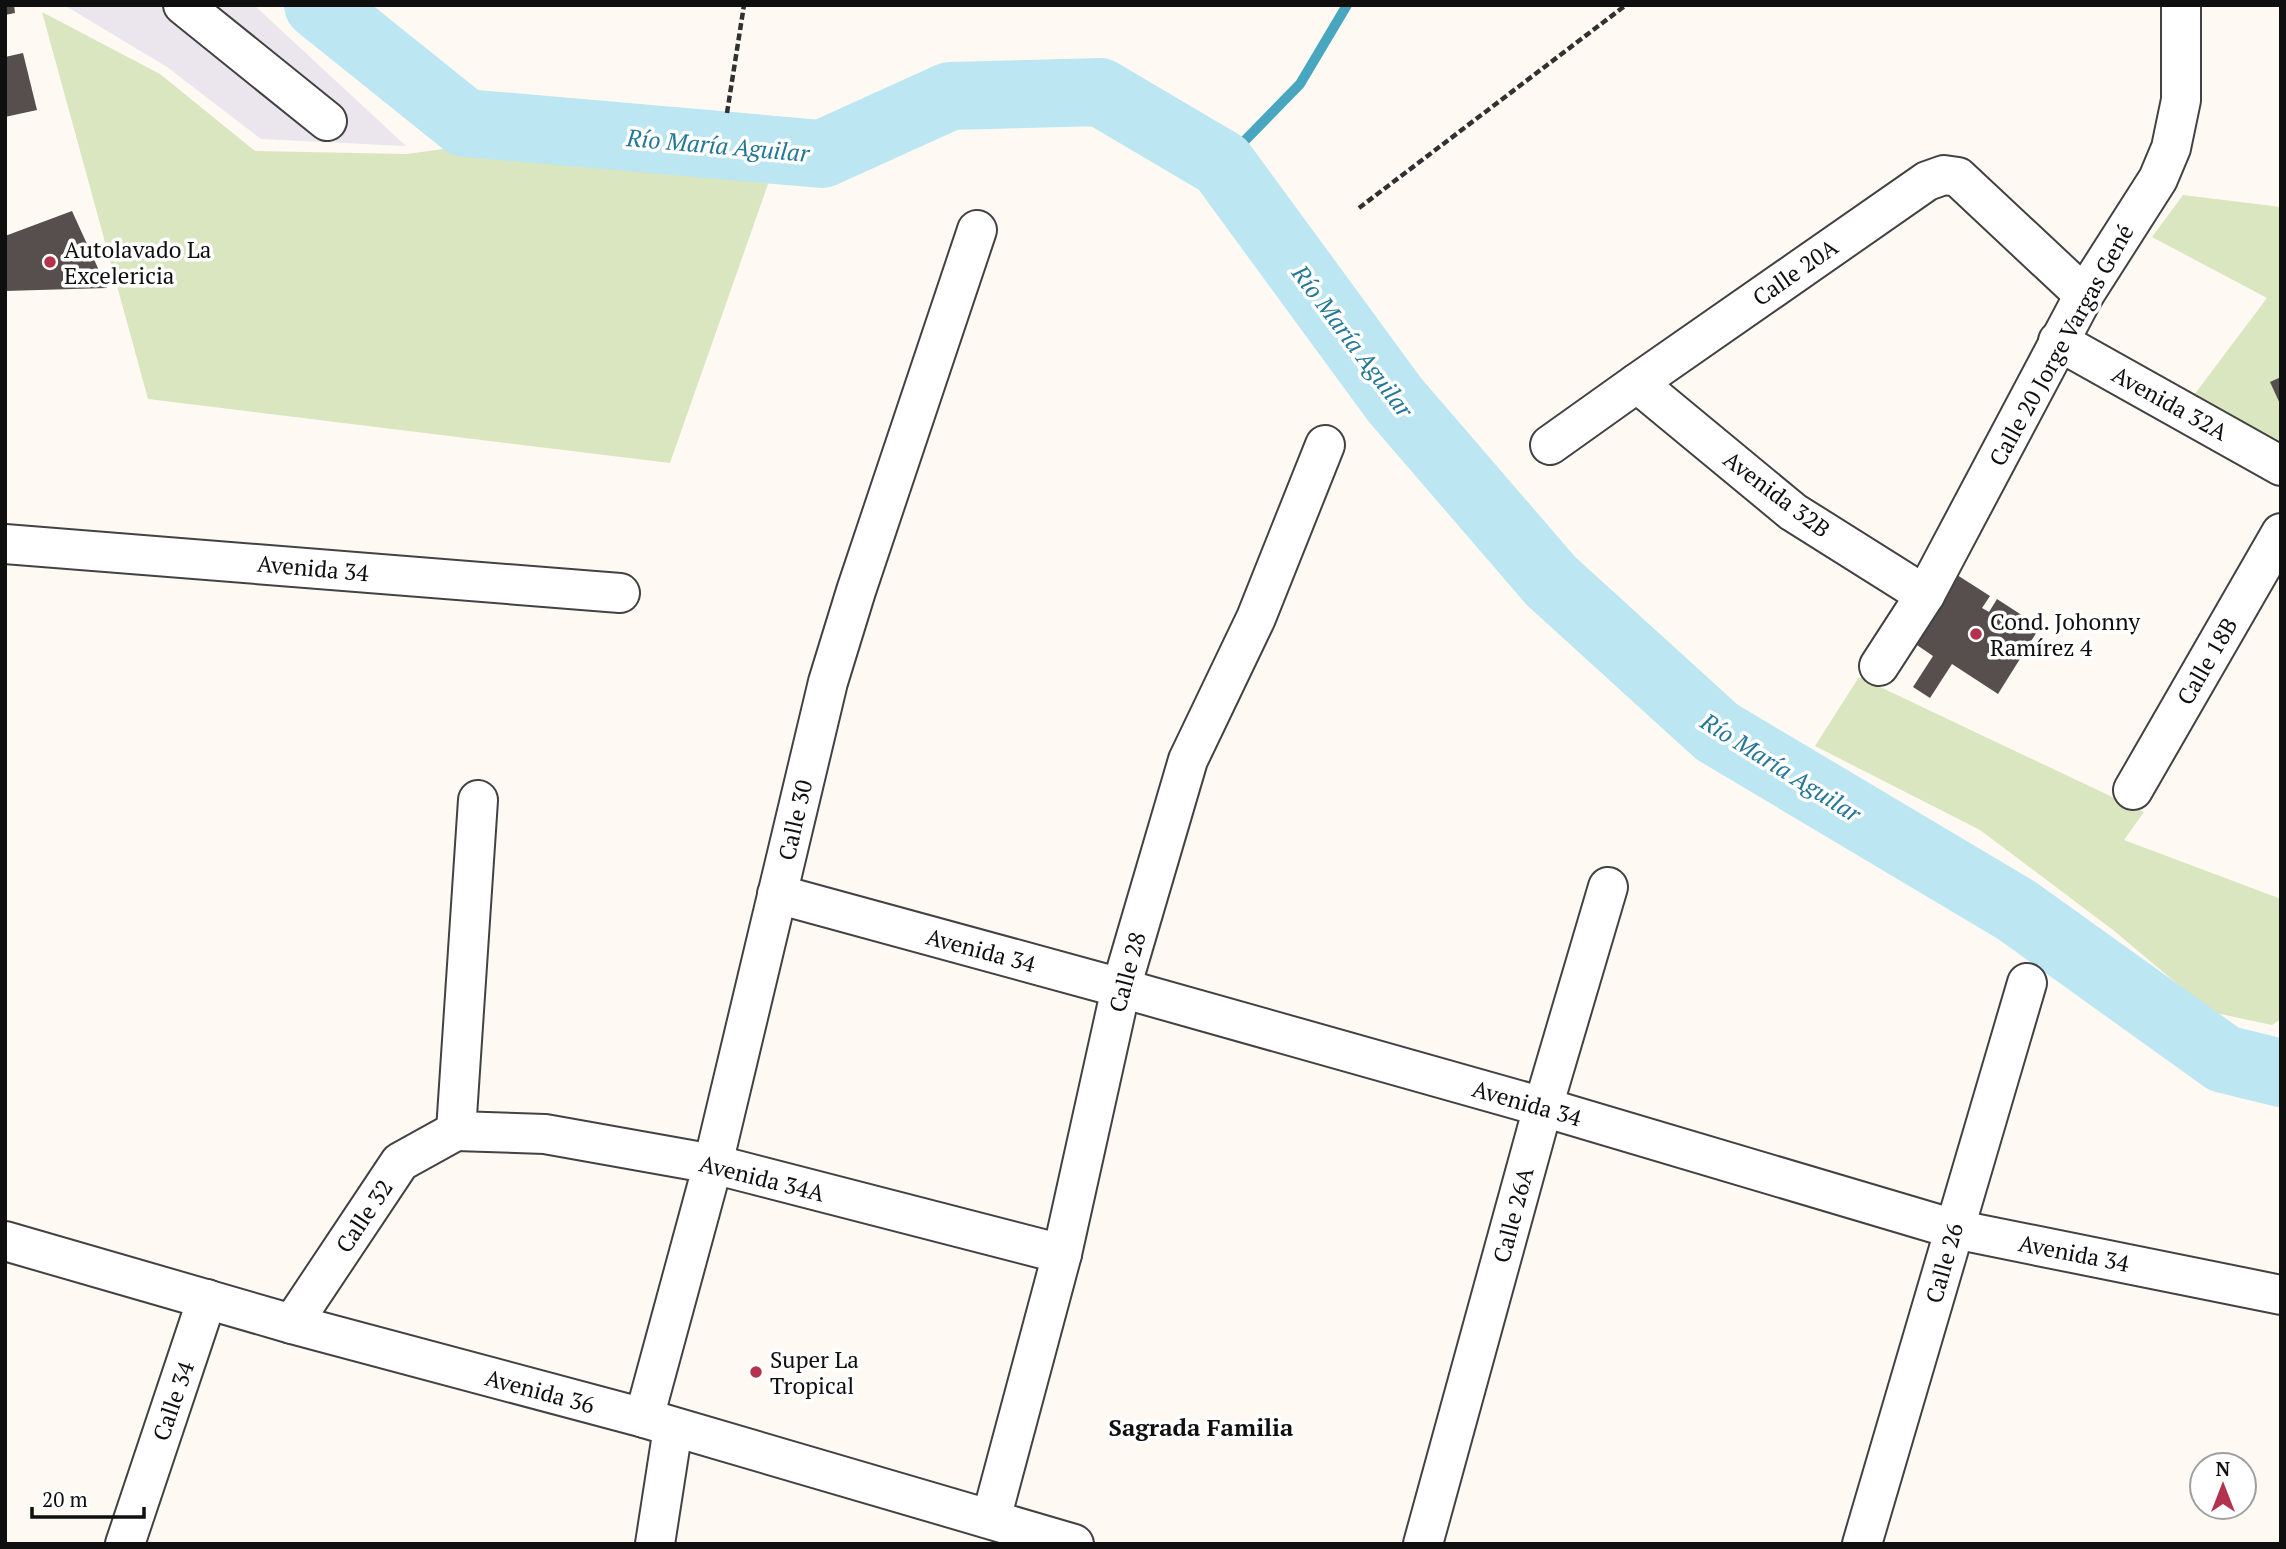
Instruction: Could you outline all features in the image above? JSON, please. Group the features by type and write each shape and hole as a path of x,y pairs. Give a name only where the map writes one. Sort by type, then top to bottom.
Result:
{"street":[{"path":"183,5 327,121"},
{"name":"Calle 20 Jorge Vargas Gené","path":"1878,666 1926,595 2084,295 2158,179 2171,148 2181,100 2181,5"},
{"name":"Calle 20A","path":"1550,446 1927,181 1944,175 1958,177 2084,295"},
{"name":"Calle 30","path":"655,1544 659,1423 713,1164 828,682 977,230"},
{"name":"Avenida 32A","path":"2058,341 2281,466"},
{"name":"Avenida 32B","path":"1637,383 1793,512 1926,595"},
{"name":"Calle 28","path":"991,1520 1062,1254 1121,988 1188,760 1256,618 1325,445"},
{"name":"Calle 18B","path":"2133,790 2281,533"},
{"name":"Avenida 34","path":"5,544 620,593"},
{"path":"456,1130 478,800"},
{"name":"Calle 26A","path":"1423,1544 1543,1107 1608,887"},
{"name":"Avenida 34","path":"777,894 1543,1107 1954,1229 2281,1295"},
{"name":"Calle 26","path":"1862,1544 2027,983"},
{"name":"Avenida 34A","path":"456,1130 545,1134 713,1164 1062,1254"},
{"name":"Calle 32","path":"292,1324 400,1162 456,1130"},
{"name":"Avenida 36","path":"5,1241 292,1324 659,1423 1074,1544"},
{"name":"Calle 34","path":"125,1544 207,1299"}],"path":[{"path":"727,113 744,5"},
{"path":"1359,208 1626,5"}],"shaded area":[{"path":"64,5 254,5 406,146 261,139 167,67"}],"green space":[{"path":"42,12 160,74 255,151 406,154 481,144 773,170 670,463 148,399"},
{"path":"2183,195 2281,207 2281,445 2194,395 2267,298 2152,237"},
{"path":"1859,677 2144,812 2124,840 2281,899 2281,1019 2272,1025 2211,1012 2113,930 1980,830 1815,746"}],"building":[{"path":"5,5 14,5 15,13 5,15"},
{"path":"23,53 37,110 5,117 5,57"},
{"name":"Autolavado La Excelericia","path":"72,211 107,288 5,291 5,236"},
{"path":"2281,377 2281,406 2270,382"},
{"name":"Cond. Johonny Ramírez 4","path":"1954,573 1990,596 1982,608 1989,612 1997,599 2040,627 1998,694 1952,664 1930,698 1913,687 1933,656 1911,641"}],"waterway":[{"name":"Río María Aguilar","path":"318,5 465,123 822,154 950,96 1100,92 1222,164 1395,400 1551,581 1717,732 2016,910 2224,1059 2281,1073"},
{"path":"1222,164 1300,84 1347,5"}],"place":[{"name":"Autolavado La Excelericia","path":"50,262"},
{"name":"Cond. Johonny Ramírez 4","path":"1976,634"},
{"name":"Super La Tropical","path":"756,1372"}],"district":[{"name":"Sagrada Familia","path":"1201,1427"}]}
